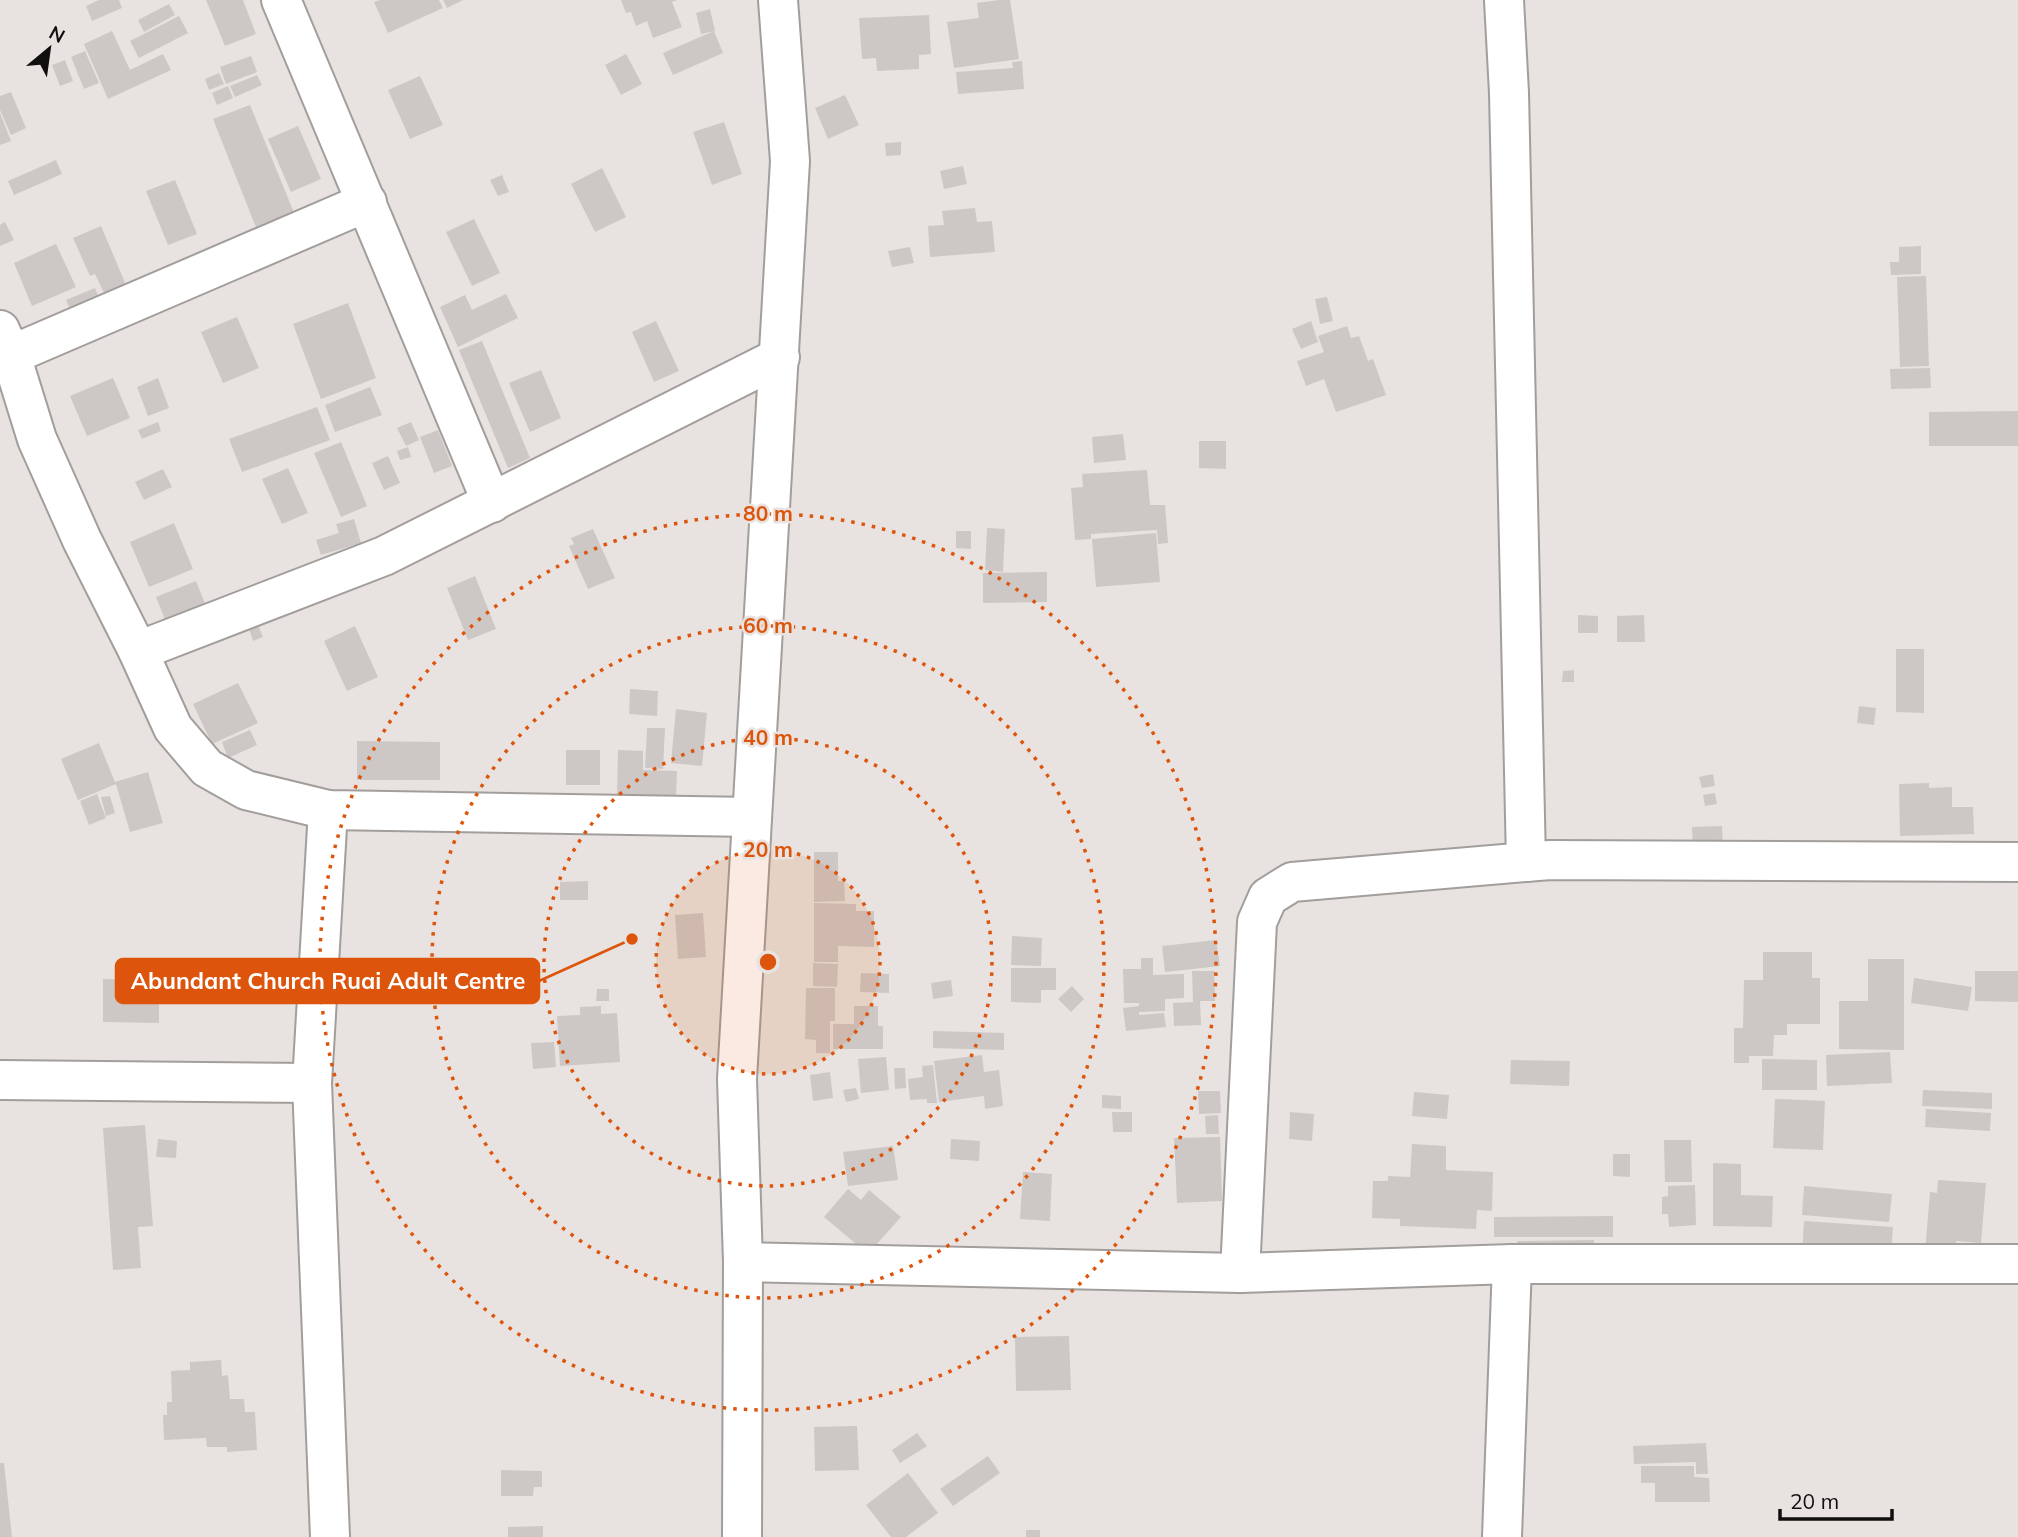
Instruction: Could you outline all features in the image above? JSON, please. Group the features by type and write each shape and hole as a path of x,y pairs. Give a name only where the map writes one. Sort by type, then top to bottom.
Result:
{"street":[{"path":"281,0 492,503"},
{"path":"742,1537 743,1262 737,1079 790,162 778,0"},
{"path":"1504,0 1509,93 1526,862"},
{"path":"367,202 6,342 37,439 82,540 138,651 173,729 207,768 246,790 328,810 752,817"},
{"path":"138,651 384,556 780,357"},
{"path":"328,810 313,1083 330,1537"},
{"path":"1240,1273 1256,922 1268,897 1292,882 1526,862 2018,862"},
{"path":"0,1080 313,1083"},
{"path":"743,1262 1240,1273 1512,1264 2018,1264"},
{"path":"1502,1537 1512,1264"}],"building":[{"path":"99,0 119,0 122,8 92,21 86,6"},
{"path":"206,0 243,0 256,34 225,46"},
{"path":"439,0 443,8 388,33 374,2"},
{"path":"443,0 463,0 447,8"},
{"path":"621,0 677,0 672,2 682,27 653,38 647,21 636,26 631,12 626,13"},
{"path":"1010,0 1019,59 954,68 947,22 979,18 977,3"},
{"path":"169,4 175,15 144,32 138,20"},
{"path":"710,9 715,31 701,34 696,13"},
{"path":"929,15 931,54 919,55 919,69 877,71 876,58 862,59 859,18"},
{"path":"179,16 188,33 139,58 130,41"},
{"path":"112,31 130,70 163,54 171,70 108,99 84,44"},
{"path":"714,31 723,53 673,75 663,53"},
{"path":"85,51 99,83 84,89 71,57"},
{"path":"626,54 642,84 621,95 605,65"},
{"path":"251,56 257,72 226,84 220,67"},
{"path":"65,60 73,81 60,86 52,65"},
{"path":"1022,61 1024,89 958,94 956,72 1013,68 1012,62"},
{"path":"219,73 224,84 209,90 205,79"},
{"path":"257,75 262,85 235,97 230,86"},
{"path":"420,76 443,125 410,139 388,90"},
{"path":"228,86 233,98 217,105 212,93"},
{"path":"11,92 26,128 11,135 0,110 0,96"},
{"path":"845,95 859,125 828,139 815,108"},
{"path":"250,105 297,220 259,235 213,119"},
{"path":"0,113 11,141 0,145"},
{"path":"724,122 742,174 712,185 693,132"},
{"path":"298,126 321,179 291,192 268,139"},
{"path":"901,142 901,155 886,156 885,143"},
{"path":"56,160 62,174 14,195 8,181"},
{"path":"963,166 967,184 944,189 940,171"},
{"path":"602,168 626,217 595,232 571,184"},
{"path":"502,175 509,192 498,196 490,180"},
{"path":"175,180 197,234 168,245 146,191"},
{"path":"975,208 977,222 992,221 995,252 930,257 928,226 944,225 942,211"},
{"path":"474,219 500,273 472,286 446,232"},
{"path":"5,222 14,240 0,246 0,225"},
{"path":"101,226 129,292 108,301 95,274 90,276 73,238"},
{"path":"56,244 76,287 32,306 14,263"},
{"path":"1921,246 1921,274 1891,275 1890,262 1899,262 1899,247"},
{"path":"910,247 914,263 892,267 888,251"},
{"path":"1926,276 1929,366 1900,367 1897,277"},
{"path":"95,288 101,303 73,316 66,300"},
{"path":"506,294 518,318 458,347 440,307 465,295 472,310"},
{"path":"1327,297 1333,321 1320,324 1315,299"},
{"path":"348,303 376,378 321,399 293,324"},
{"path":"237,317 259,368 223,383 201,332"},
{"path":"656,321 679,371 654,382 632,332"},
{"path":"1311,321 1318,342 1301,349 1292,329"},
{"path":"1347,326 1351,338 1359,336 1368,361 1373,359 1386,395 1336,412 1324,379 1306,386 1297,361 1324,352 1318,336"},
{"path":"482,341 530,458 508,468 459,350"},
{"path":"1930,368 1931,388 1891,389 1890,369"},
{"path":"541,370 561,418 530,432 509,383"},
{"path":"113,378 130,418 87,436 70,396"},
{"path":"158,378 169,408 148,416 137,387"},
{"path":"370,387 382,415 335,432 325,405"},
{"path":"317,407 330,440 242,472 229,439"},
{"path":"2018,411 2018,446 1929,446 1929,412"},
{"path":"158,422 161,431 142,439 138,430"},
{"path":"411,422 419,440 406,446 397,428"},
{"path":"438,430 452,466 434,473 420,437"},
{"path":"1123,434 1126,460 1094,463 1092,437"},
{"path":"1199,441 1226,441 1226,469 1199,468"},
{"path":"341,442 367,506 341,517 314,453"},
{"path":"408,447 411,457 400,460 397,451"},
{"path":"388,456 400,483 384,490 372,463"},
{"path":"288,468 308,513 282,524 262,479"},
{"path":"163,469 172,487 144,500 135,482"},
{"path":"1147,470 1150,505 1165,505 1168,543 1158,544 1157,530 1091,534 1091,539 1075,540 1071,488 1083,487 1082,474"},
{"path":"354,519 361,543 321,555 316,540 339,533 336,524"},
{"path":"174,523 193,569 149,587 130,542"},
{"path":"987,528 1005,529 1003,572 985,570"},
{"path":"593,529 615,578 588,589 569,546 574,544 571,538"},
{"path":"956,531 971,531 971,549 956,548"},
{"path":"1156,533 1160,582 1096,587 1092,539"},
{"path":"1047,572 1047,602 983,603 983,573"},
{"path":"475,576 496,629 468,640 447,588"},
{"path":"196,581 206,606 166,622 156,597"},
{"path":"1578,615 1598,616 1598,633 1578,633"},
{"path":"1644,615 1645,642 1617,642 1617,616"},
{"path":"258,625 263,637 253,641 249,629"},
{"path":"355,626 378,677 347,691 324,641"},
{"path":"1896,649 1924,649 1924,713 1896,712"},
{"path":"1574,670 1574,682 1562,682 1563,671"},
{"path":"238,683 258,723 212,744 193,704"},
{"path":"630,689 658,691 657,716 629,714"},
{"path":"1859,706 1876,708 1874,725 1857,723"},
{"path":"676,709 707,713 702,766 671,763"},
{"path":"647,728 665,728 663,769 645,768"},
{"path":"250,730 257,745 228,758 222,742"},
{"path":"357,741 440,742 440,780 357,780"},
{"path":"99,743 115,782 148,772 163,823 130,832 116,784 78,800 61,759"},
{"path":"566,750 600,750 600,785 566,785"},
{"path":"618,750 643,751 643,770 677,771 676,798 617,797"},
{"path":"1713,774 1715,786 1702,788 1699,777"},
{"path":"1929,783 1929,788 1952,787 1952,807 1973,807 1974,834 1900,836 1899,784"},
{"path":"1715,793 1717,804 1705,806 1703,795"},
{"path":"97,794 106,818 89,825 80,801"},
{"path":"110,796 115,813 106,816 101,797"},
{"path":"1722,826 1723,849 1693,851 1692,827"},
{"path":"814,852 838,852 838,881 844,881 845,901 814,902"},
{"path":"588,881 588,900 560,900 560,882"},
{"path":"814,903 856,904 856,911 874,911 874,947 838,946 838,962 814,962"},
{"path":"703,913 706,957 678,959 675,915"},
{"path":"1012,936 1042,938 1041,966 1011,965"},
{"path":"1216,940 1220,966 1165,972 1162,946"},
{"path":"1763,952 1812,952 1812,978 1820,978 1820,1024 1787,1024 1787,1035 1774,1035 1773,1056 1749,1056 1749,1063 1734,1063 1734,1028 1743,1028 1744,980 1763,980"},
{"path":"1141,958 1153,958 1153,975 1184,974 1184,998 1165,999 1165,1011 1139,1012 1139,1015 1164,1013 1166,1027 1126,1031 1123,1008 1139,1006 1139,1003 1124,1003 1123,969 1141,969"},
{"path":"1868,959 1904,959 1904,1050 1839,1049 1839,1001 1868,1001"},
{"path":"813,963 838,964 837,987 813,986"},
{"path":"1011,968 1056,968 1056,990 1041,990 1041,1003 1011,1002"},
{"path":"1192,971 1214,971 1215,1001 1200,1001 1201,1025 1174,1026 1173,1003 1193,1002"},
{"path":"1975,971 2018,971 2018,1002 1975,1001"},
{"path":"861,973 889,974 889,993 860,992"},
{"path":"1914,978 1972,987 1968,1011 1911,1003"},
{"path":"103,979 159,980 159,1023 103,1022"},
{"path":"951,980 953,996 933,999 931,983"},
{"path":"1072,986 1084,999 1071,1012 1058,999"},
{"path":"806,988 835,988 835,1021 830,1021 830,1053 816,1053 816,1040 805,1039"},
{"path":"597,989 609,989 609,1001 596,1001"},
{"path":"601,1006 601,1014 617,1013 620,1062 560,1066 557,1016 580,1015 580,1007"},
{"path":"854,1006 878,1006 878,1026 883,1026 883,1049 833,1049 833,1024 854,1024"},
{"path":"933,1031 1004,1033 1004,1050 933,1048"},
{"path":"554,1042 556,1067 533,1069 531,1043"},
{"path":"1890,1052 1892,1083 1827,1086 1826,1055"},
{"path":"982,1055 984,1072 999,1070 1003,1106 985,1109 984,1096 939,1102 934,1061"},
{"path":"886,1057 889,1090 861,1093 858,1059"},
{"path":"1762,1059 1817,1060 1817,1090 1762,1090"},
{"path":"1511,1060 1570,1061 1569,1086 1510,1084"},
{"path":"933,1065 937,1103 927,1103 927,1099 910,1100 908,1079 923,1077 922,1066"},
{"path":"894,1068 905,1068 906,1088 895,1089"},
{"path":"830,1072 833,1098 813,1101 810,1075"},
{"path":"856,1088 859,1099 846,1102 843,1090"},
{"path":"1923,1090 1992,1093 1992,1109 1922,1106"},
{"path":"1198,1091 1220,1091 1221,1113 1199,1114"},
{"path":"1414,1092 1449,1095 1447,1119 1412,1116"},
{"path":"1102,1095 1121,1096 1121,1109 1102,1108"},
{"path":"1775,1099 1825,1101 1823,1150 1773,1148"},
{"path":"1926,1109 1991,1113 1990,1131 1925,1127"},
{"path":"1112,1112 1132,1112 1132,1132 1113,1132"},
{"path":"1290,1112 1314,1114 1312,1141 1289,1139"},
{"path":"1218,1115 1219,1134 1206,1134 1205,1116"},
{"path":"145,1125 153,1226 138,1227 141,1268 113,1270 103,1128"},
{"path":"1220,1137 1222,1201 1177,1203 1174,1138"},
{"path":"158,1139 177,1141 176,1158 156,1157"},
{"path":"951,1139 980,1141 979,1161 950,1159"},
{"path":"1664,1140 1691,1140 1692,1182 1665,1182"},
{"path":"1412,1144 1446,1146 1446,1170 1493,1172 1492,1211 1477,1210 1476,1229 1400,1226 1400,1219 1372,1218 1373,1181 1388,1181 1388,1176 1410,1177"},
{"path":"893,1146 898,1180 848,1186 843,1152"},
{"path":"1613,1154 1630,1154 1630,1177 1613,1176"},
{"path":"1713,1163 1741,1164 1741,1195 1773,1196 1772,1227 1713,1226"},
{"path":"1023,1172 1052,1174 1050,1221 1020,1219"},
{"path":"1938,1180 1986,1183 1981,1243 1956,1241 1955,1255 1925,1252 1930,1192 1937,1193"},
{"path":"1695,1185 1696,1225 1669,1227 1668,1214 1662,1214 1662,1197 1668,1196 1668,1186"},
{"path":"1804,1186 1892,1194 1889,1222 1802,1215"},
{"path":"848,1189 861,1200 869,1190 901,1217 868,1254 824,1217"},
{"path":"1613,1216 1613,1237 1494,1237 1494,1217"},
{"path":"1804,1221 1893,1227 1891,1254 1802,1254"},
{"path":"1594,1240 1594,1253 1518,1255 1517,1241"},
{"path":"1069,1336 1071,1390 1016,1391 1015,1337"},
{"path":"221,1360 222,1376 228,1375 230,1399 244,1399 245,1412 255,1412 257,1450 227,1452 227,1447 207,1447 206,1438 164,1440 163,1415 167,1415 167,1402 172,1402 171,1371 190,1370 190,1362"},
{"path":"857,1426 859,1470 815,1471 814,1427"},
{"path":"917,1433 927,1446 900,1463 892,1450"},
{"path":"1706,1443 1708,1474 1696,1474 1696,1462 1634,1464 1633,1446"},
{"path":"988,1456 1000,1473 953,1506 940,1489"},
{"path":"0,1463 4,1463 12,1537 0,1537"},
{"path":"1641,1466 1694,1466 1694,1477 1709,1478 1710,1502 1655,1502 1655,1483 1641,1483"},
{"path":"501,1470 542,1471 542,1487 534,1487 533,1496 501,1496"},
{"path":"908,1473 938,1513 906,1537 891,1537 866,1505"},
{"path":"543,1526 543,1537 508,1537 508,1527"},
{"path":"1026,1530 1040,1530 1040,1537 1026,1537"}],"place":[{"name":"Abundant Church Ruai Adult Centre","path":"632,939"}]}
